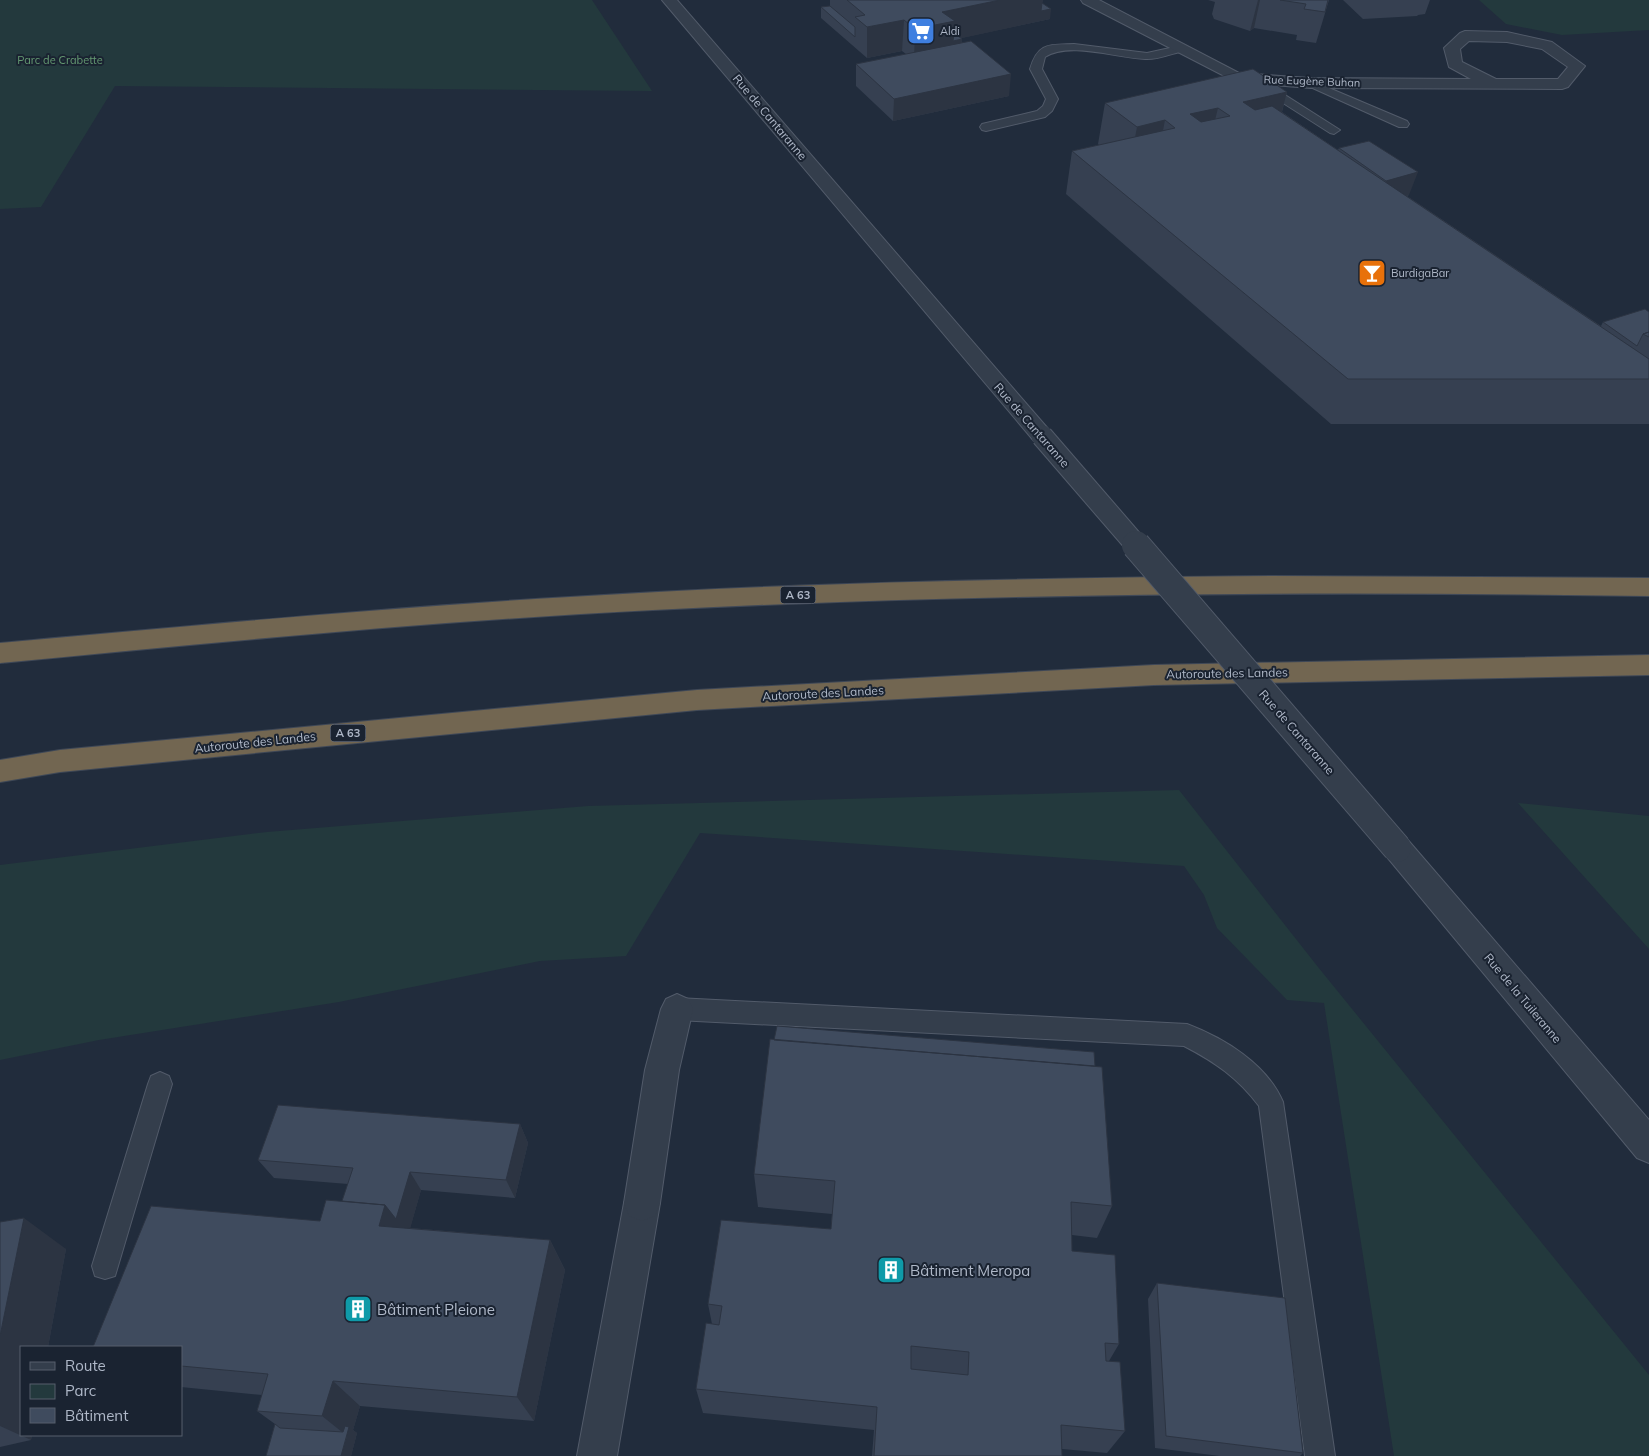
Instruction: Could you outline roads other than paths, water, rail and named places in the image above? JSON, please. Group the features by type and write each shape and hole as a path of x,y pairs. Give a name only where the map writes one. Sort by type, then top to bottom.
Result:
{"highway":[{"name":"A 63","path":"0,654 336,622 652,601 949,589 1280,585 1649,587"},
{"name":"Autoroute des Landes","path":"0,770 70,760 697,700 1154,675 1649,665"}],"street":[{"name":"Rue de Cantaranne","path":"669,0 1397,848"},
{"name":"Rue Eugène Buhan","path":"1088,0 1236,77 1310,83 1495,85 1562,84 1577,66 1547,45 1507,37 1465,36 1452,48 1455,64 1495,85"},
{"name":"Rue de la Tuileranne","path":"1397,848 1649,1146"},
{"path":"596,1456 642,1202 662,1070 677,1009"}],"lane":[{"path":"986,127 1041,114 1048,108 1052,99 1036,69 1040,55 1051,48 1074,47 1147,56 1179,48"},
{"path":"1251,78 1334,130"},
{"path":"1310,83 1403,124"},
{"path":"677,1009 1187,1035 1224,1054 1254,1080 1271,1102 1320,1456"},
{"path":"105,1266 160,1084"}],"place":[{"name":"Aldi","path":"921,31"},
{"name":"BurdigaBar","path":"1372,273"},
{"name":"Bâtiment Meropa","path":"891,1270"},
{"name":"Bâtiment Pleione","path":"358,1309"}],"park label":[{"name":"Parc de Crabette","path":"60,60"}]}
